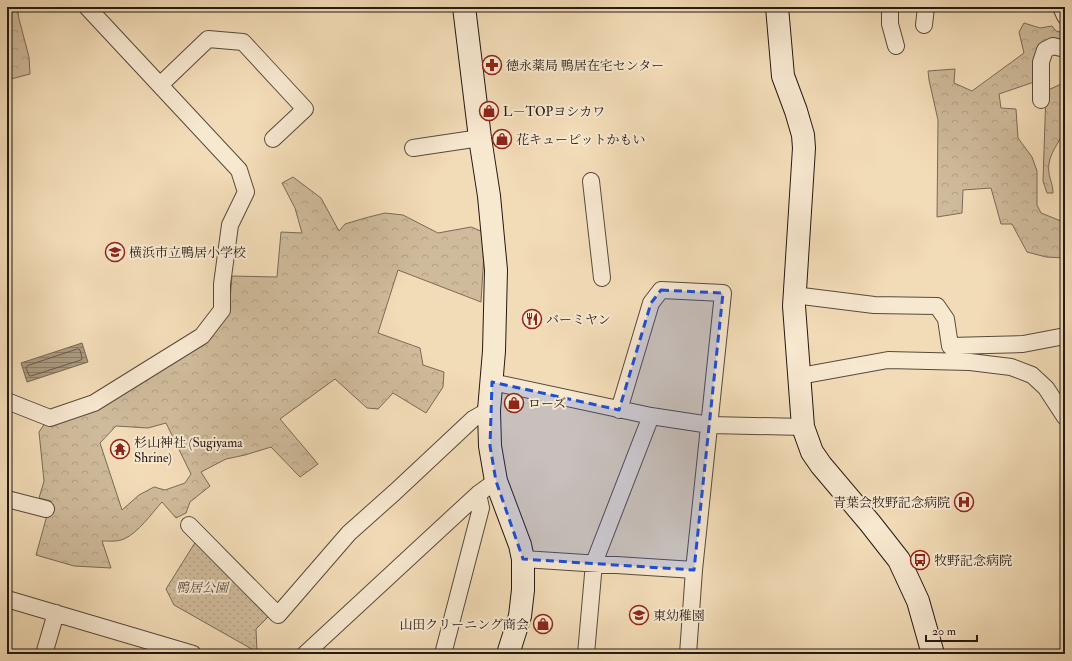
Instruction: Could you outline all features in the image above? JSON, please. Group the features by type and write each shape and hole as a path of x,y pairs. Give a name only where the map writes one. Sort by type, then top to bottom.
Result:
{"street":[{"path":"7,400 50,418 94,403 202,336 222,310 222,284 230,226 246,192 239,170 87,7"},
{"path":"464,7 480,138 489,196 496,270 494,351 489,410 490,446 496,480 520,545 523,559 523,590 520,616 508,654"},
{"path":"777,7 783,76 800,123 804,148 794,295 803,427 812,452 821,465 899,560 918,601 933,654"},
{"path":"890,7 890,24 896,46"},
{"path":"924,25 926,7"},
{"path":"1061,7 1065,16"},
{"path":"160,85 208,39 243,42 305,109 273,139"},
{"path":"1041,100 1041,62 1045,50 1053,46 1065,49"},
{"path":"413,148 480,138"},
{"path":"591,181 602,278"},
{"path":"619,410 651,303 661,290 724,293 694,570 688,654"},
{"path":"794,295 874,305 937,306 946,319 950,346 1023,344 1065,336"},
{"path":"800,376 888,360 970,362 1011,367 1032,375 1046,388 1065,417"},
{"path":"492,382 651,416 710,424 803,427"},
{"path":"188,526 278,615 349,533 473,420 489,410"},
{"path":"586,654 594,563 651,416"},
{"path":"305,654 478,494 496,480"},
{"path":"443,654 481,508 478,494"},
{"path":"7,498 46,509"},
{"path":"523,559 694,570"},
{"path":"7,598 56,613 158,649 193,654"},
{"path":"44,654 56,613"}],"highlighted area":[{"path":"661,290 723,293 694,570 523,559 496,481 490,446 492,382 619,410 651,303"}],"green space":[{"path":"7,7 17,7 29,57 30,74 7,80"},
{"path":"1024,23 1040,28 1052,26 1056,31 1065,33 1065,43 1056,40 1037,81 999,94 1001,108 1016,109 1018,138 1032,157 1037,171 1037,205 1041,213 1061,221 1065,221 1065,258 1046,257 1027,252 1012,224 1001,224 991,188 963,190 962,213 937,217 938,120 928,71 955,69 954,83 972,91 1024,53 1019,32"},
{"path":"1065,84 1065,127 1050,158 1049,172 1053,193 1047,193 1043,181 1046,91"},
{"path":"293,177 321,198 339,231 345,224 385,213 403,215 438,233 471,227 481,231 484,253 481,302 398,270 378,333 420,348 423,365 444,372 443,387 426,413 393,393 378,409 367,408 335,379 280,419 318,464 300,477 271,447 226,459 201,472 210,486 190,502 186,513 176,518 162,502 140,527 129,536 119,541 102,541 111,568 74,566 36,555 51,501 39,498 44,481 39,432 45,423 96,406 229,311 232,276 277,277 281,232 302,233 295,208 282,183","holes":["166,423 191,474 185,483 165,490 154,487 139,495 122,510 100,443 116,426 148,428"]},
{"name":"鴨居公園","path":"196,541 271,614 256,629 257,652 174,605 166,589"}],"water":[{"path":"82,343 88,362 27,382 21,363"}],"place":[{"name":"徳永薬局 鴨居在宅センター","path":"492,65"},
{"name":"L－TOPヨシカワ","path":"489,111"},
{"name":"花キューピットかもい","path":"502,139"},
{"name":"横浜市立鴨居小学校","path":"115,252"},
{"name":"バーミヤン","path":"532,319"},
{"name":"ローズ","path":"514,403"},
{"name":"杉山神社 (Sugiyama Shrine)","path":"120,449"},
{"name":"青葉会牧野記念病院","path":"964,502"},
{"name":"牧野記念病院","path":"920,560"},
{"name":"東幼稚園","path":"639,615"},
{"name":"山田クリーニング商会","path":"543,624"}]}
